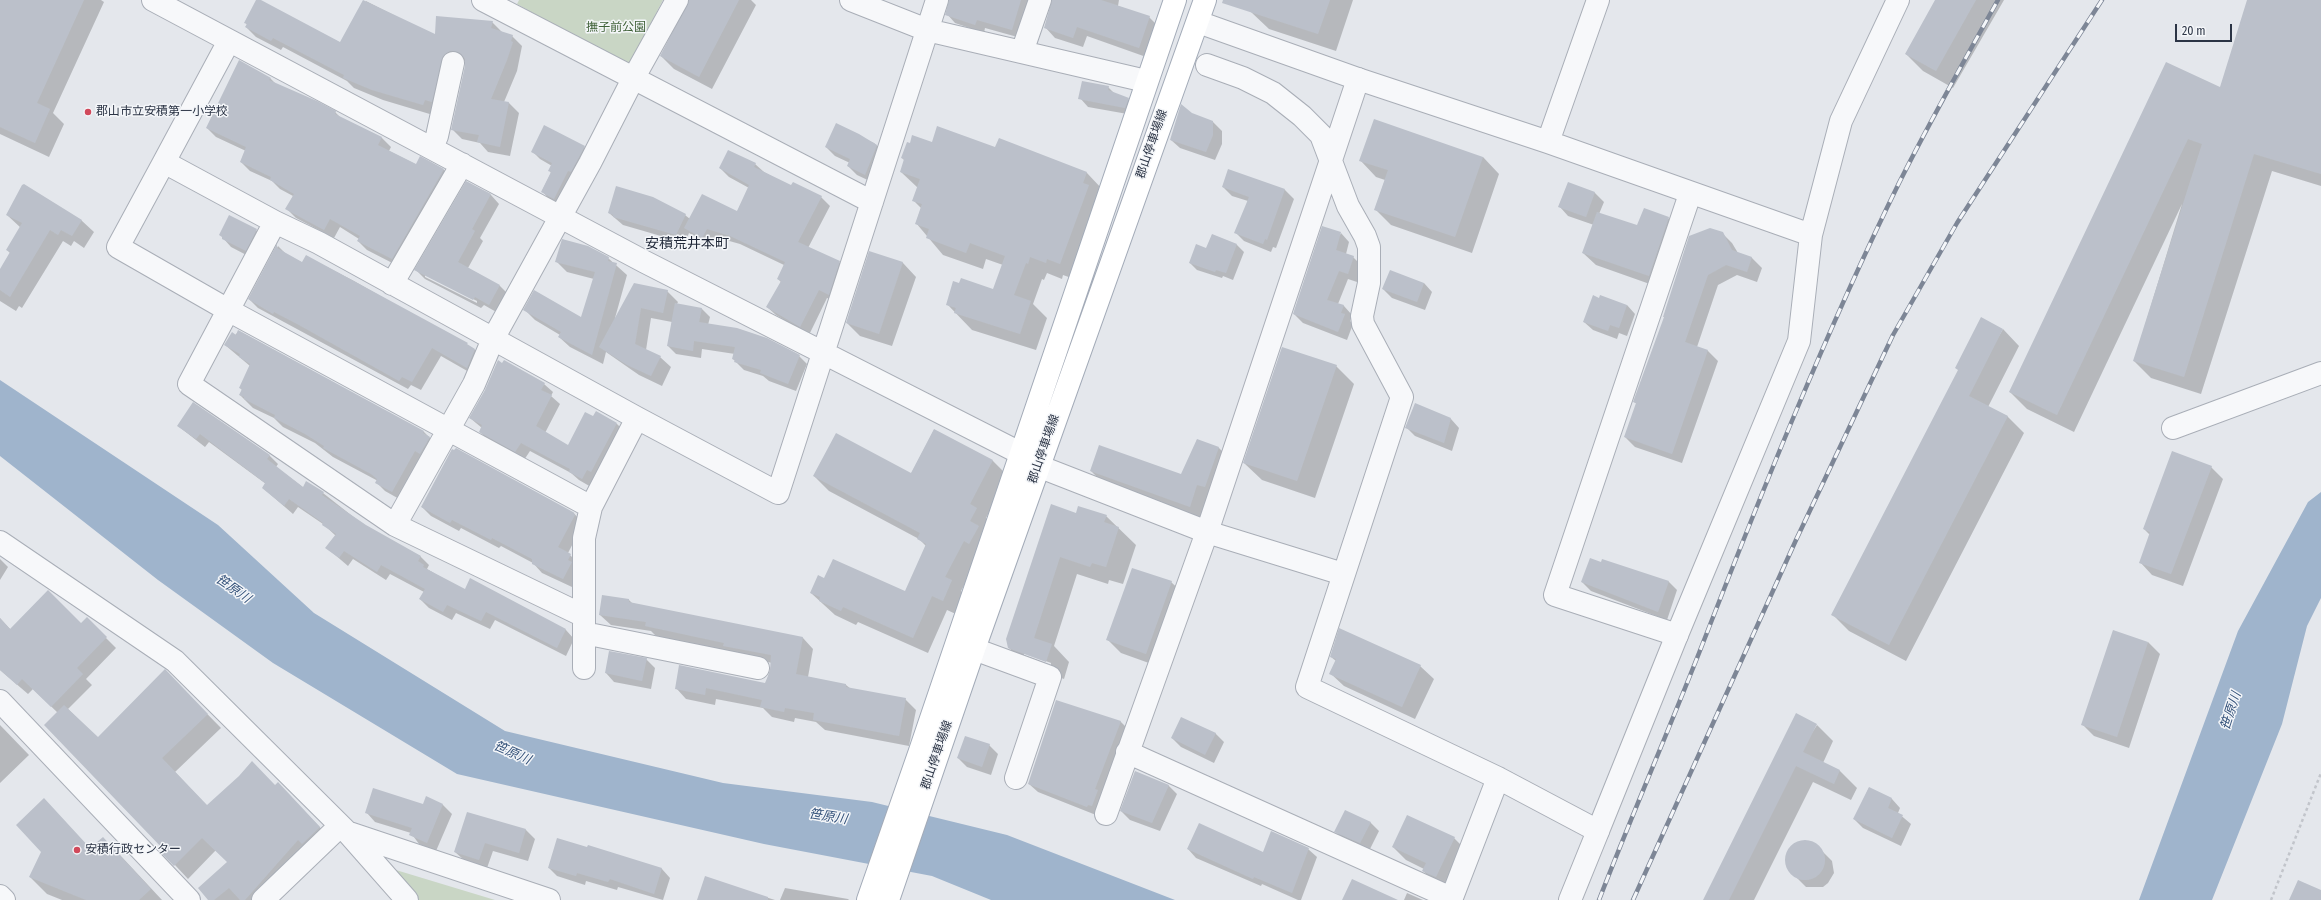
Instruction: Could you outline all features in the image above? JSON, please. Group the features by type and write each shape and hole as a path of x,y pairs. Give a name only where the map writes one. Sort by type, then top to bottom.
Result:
{"main road":[{"name":"郡山停車場線","path":"927,758 1020,452 1175,0"},
{"name":"郡山停車場線","path":"875,898 927,758 974,649 1183,56 1198,22 1205,0"}],"street":[{"path":"153,0 646,262 1020,452 1038,466 1207,532 1343,574"},
{"path":"483,0 509,6 633,79 872,202"},
{"path":"395,525 474,384 493,339 561,216 676,0"},
{"path":"851,0 927,30 1146,81"},
{"path":"164,162 275,222 319,243 637,418 778,493 825,352 937,0"},
{"path":"1022,52 1040,0"},
{"path":"1548,142 1598,0"},
{"path":"1570,900 1677,635 1799,341 1811,235 1841,121 1898,0"},
{"path":"1198,22 1358,79 1548,142 1690,194 1811,235"},
{"path":"229,40 118,247 228,310 591,507"},
{"path":"432,148 437,136 453,63"},
{"path":"1207,65 1243,78 1279,97 1302,116 1321,135 1348,206 1365,236 1369,248 1370,268 1364,306 1364,324 1402,397 1307,687 1498,778 1598,831"},
{"path":"1106,814 1207,532 1358,79"},
{"path":"392,284 462,164"},
{"path":"1677,635 1555,595 1690,194"},
{"path":"275,222 190,384 395,525 584,624 758,668"},
{"path":"2173,428 2321,373"},
{"path":"584,668 584,538 591,507 637,418"},
{"path":"0,542 175,661 344,829 408,900"},
{"path":"974,649 1050,677 1016,778"},
{"path":"0,701 189,900"},
{"path":"1127,752 1451,899 1498,778"},
{"path":"263,900 344,829"},
{"path":"344,829 549,900"},
{"path":"0,896 4,900"}],"path":[{"path":"2271,900 2321,773"}],"green space":[{"name":"撫子前公園","path":"519,0 663,0 628,67 517,4"},
{"path":"386,867 495,900 419,900"}],"water":[{"name":"笹原川","path":"0,380 218,525 314,613 505,731 723,783 872,802 1007,835 1175,900 991,900 932,876 764,844 457,774 273,663 158,580 0,456"},
{"name":"笹原川","path":"2321,492 2321,598 2307,626 2282,724 2212,900 2139,900 2238,631 2308,502"}],"building":[{"path":"0,0 84,0 37,103 50,109 35,143 0,127"},
{"path":"256,0 261,0 340,42 363,0 435,34 436,16 493,21 491,28 513,35 511,41 513,42 507,60 491,99 509,102 500,147 477,142 479,135 451,130 465,66 465,59 461,54 450,51 444,55 432,102 425,100 423,105 372,90 343,78 344,75 273,38 271,41 245,27 247,24 244,23"},
{"path":"689,0 739,0 699,77 660,56"},
{"path":"949,0 1021,0 1012,30 977,20 975,25 945,15"},
{"path":"1052,0 1101,0 1150,16 1139,48 1077,27 1073,38 1044,28"},
{"path":"1223,0 1330,0 1318,34 1222,3"},
{"path":"1935,0 1976,0 1936,71 1905,54"},
{"path":"2247,0 2321,0 2321,174 2254,154 2184,377 2133,361 2202,144 2188,139 2057,415 2009,392 2166,62 2220,87"},
{"path":"239,60 271,78 269,80 317,101 336,111 335,114 382,137 378,145 416,164 420,156 444,169 392,259 357,241 360,236 330,219 324,230 285,209 294,194 270,180 271,177 240,162 246,147 206,128"},
{"path":"1082,81 1109,86 1108,90 1129,98 1125,108 1078,99"},
{"path":"1181,104 1192,113 1213,121 1213,135 1206,152 1170,140"},
{"path":"1374,119 1483,157 1455,237 1374,210 1388,170 1359,161"},
{"path":"836,123 877,145 865,175 847,166 850,159 825,147"},
{"path":"544,125 585,146 571,172 568,171 554,199 541,192 551,172 548,171 552,163 531,152"},
{"path":"937,126 995,147 999,138 1087,172 1083,183 1089,185 1060,264 1047,259 1046,263 1030,257 1028,264 1026,263 1014,295 1031,301 1020,334 954,313 956,308 946,305 953,281 959,283 961,278 993,289 1005,256 970,243 966,253 926,238 929,229 915,224 922,204 912,201 920,179 900,172 904,159 901,158 907,142 910,143 912,135 932,142"},
{"path":"728,150 756,163 754,167 791,185 793,182 822,196 798,242 840,261 829,295 819,290 800,327 766,307 781,281 777,279 785,262 730,236 707,229 702,238 684,228 702,194 737,211 749,185 719,168"},
{"path":"1228,169 1285,189 1267,240 1265,239 1263,244 1234,233 1249,197 1222,187"},
{"path":"466,181 491,194 472,229 475,231 458,262 500,285 489,305 475,297 473,300 414,270"},
{"path":"1568,182 1595,192 1586,217 1558,207"},
{"path":"24,184 82,220 72,236 61,230 58,235 50,230 10,297 0,290 0,269 10,252 6,250 22,223 6,215 22,185"},
{"path":"616,186 653,197 686,214 676,235 613,217 613,215 608,213"},
{"path":"1644,208 1669,217 1649,276 1582,253 1597,212 1637,225"},
{"path":"229,215 257,229 246,251 222,239 219,235"},
{"path":"1322,226 1341,232 1336,250 1354,256 1348,274 1339,271 1327,300 1344,305 1341,313 1345,314 1338,332 1293,314"},
{"path":"1710,228 1723,232 1732,250 1752,257 1747,272 1726,265 1708,275 1685,342 1708,350 1672,454 1624,437 1636,403 1633,402 1664,317 1689,236"},
{"path":"1212,234 1237,244 1226,273 1216,270 1215,272 1189,263 1196,244 1206,248"},
{"path":"562,239 588,246 609,257 608,261 617,263 592,355 558,337 561,332 523,310 534,290 581,317 595,272 555,262"},
{"path":"277,244 277,248 302,262 306,255 468,343 467,344 475,349 467,368 432,348 412,382 402,377 399,381 299,325 274,312 273,314 248,299"},
{"path":"869,251 903,262 879,334 846,323"},
{"path":"1390,270 1424,283 1417,302 1382,289"},
{"path":"634,283 668,290 663,313 641,308 635,344 661,356 651,376 627,365 599,347"},
{"path":"1593,295 1599,298 1600,295 1627,305 1619,328 1610,325 1608,331 1583,322"},
{"path":"675,303 702,308 699,322 737,328 767,338 800,355 788,384 760,373 761,370 734,362 735,360 732,359 735,347 694,341 693,351 667,346"},
{"path":"1981,317 2003,329 1969,396 2008,416 1889,645 1831,615 1958,370 1955,368"},
{"path":"238,330 424,431 423,433 430,437 420,454 415,451 392,492 375,483 377,479 371,474 323,448 324,446 305,434 274,418 275,415 239,395 242,389 239,388 250,364 239,357 240,354 224,345 232,332 236,335"},
{"path":"1282,347 1337,365 1297,481 1243,463"},
{"path":"498,360 502,363 504,360 545,383 541,390 552,395 536,426 568,445 585,412 593,416 596,411 617,423 591,472 587,470 582,479 569,472 570,469 521,443 515,452 479,432 482,425 469,418 485,390"},
{"path":"193,402 270,455 267,459 303,487 306,481 324,492 322,495 366,525 421,556 418,561 424,565 423,567 465,589 470,578 566,629 557,648 486,612 481,621 447,605 443,612 419,599 425,589 381,565 377,572 344,551 339,558 325,548 336,534 322,525 323,523 289,499 284,506 262,488 265,483 200,434 196,439 177,426"},
{"path":"1415,403 1451,418 1444,443 1405,428"},
{"path":"934,429 993,460 970,504 977,508 970,521 979,526 969,544 964,541 945,577 952,580 943,601 932,596 913,638 843,607 841,611 819,601 820,597 810,593 818,575 824,578 833,559 905,591 926,544 917,539 920,533 813,476 836,433 911,473"},
{"path":"1197,439 1219,447 1205,487 1197,485 1190,507 1090,471 1099,445 1181,474"},
{"path":"456,448 573,512 575,515 558,547 571,554 568,560 572,562 563,579 532,564 532,559 492,538 491,540 452,520 450,523 421,507 452,449 454,450"},
{"path":"2172,451 2212,466 2171,574 2139,563 2150,532 2143,529"},
{"path":"1051,504 1076,513 1078,506 1107,515 1104,522 1119,527 1106,567 1092,563 1090,567 1060,557 1034,638 1052,644 1046,662 1008,648 1006,639"},
{"path":"1590,558 1601,562 1602,559 1669,581 1658,612 1581,582"},
{"path":"1132,568 1172,581 1146,654 1106,640"},
{"path":"48,590 81,623 87,617 107,637 77,668 83,674 51,707 22,679 17,685 0,670 0,618 10,629"},
{"path":"602,595 629,599 629,602 803,637 796,674 846,684 846,687 906,698 899,736 813,720 814,713 785,708 784,712 760,707 762,700 706,688 705,695 675,689 679,665 765,683 770,671 771,655 723,646 724,643 645,626 646,622 599,615"},
{"path":"1339,628 1421,665 1402,707 1329,674 1336,659 1330,657"},
{"path":"2113,630 2148,642 2117,737 2081,725"},
{"path":"609,651 647,658 642,681 605,673"},
{"path":"165,669 208,714 162,758 207,805 239,776 252,761 275,785 278,782 320,827 302,844 298,840 245,900 240,900 229,888 214,900 208,900 198,888 227,862 202,838 174,866 160,852 163,849 44,725 64,705 98,737"},
{"path":"1056,700 1121,721 1095,789 1098,790 1092,806 1088,805 1087,807 1028,784"},
{"path":"1796,713 1817,724 1803,752 1840,770 1834,784 1796,766 1729,900 1703,900"},
{"path":"1181,717 1216,733 1205,755 1171,738"},
{"path":"965,736 990,744 982,767 957,758"},
{"path":"1135,771 1169,785 1152,823 1120,811"},
{"path":"1869,787 1892,798 1888,808 1903,815 1892,838 1853,819"},
{"path":"373,788 423,804 426,796 443,804 427,843 409,835 412,828 365,813"},
{"name":"安積行政センター","path":"44,798 90,848 103,837 151,889 139,900 86,900 29,877 41,852 16,825"},
{"path":"1345,810 1371,822 1360,843 1334,832"},
{"path":"467,812 526,829 519,853 485,843 479,860 454,852"},
{"path":"1407,815 1455,837 1436,877 1422,871 1426,863 1392,847"},
{"path":"1199,823 1263,852 1271,831 1309,848 1292,893 1254,877 1253,879 1187,849"},
{"path":"557,838 587,847 588,845 662,868 654,894 610,879 608,882 577,873 576,876 548,868"},
{"path":"1801,840 1809,840 1816,843 1822,849 1825,860 1822,871 1816,877 1809,880 1801,880 1794,877 1788,871 1785,864 1785,856 1788,849 1794,843"},
{"path":"705,876 768,897 768,900 697,900"},
{"path":"1352,879 1398,900 1342,900"},
{"path":"2298,880 2321,890 2321,900 2289,900"}],"railway":[{"path":"1599,900 1747,530 1845,297 1899,183 1947,91 1998,0"},
{"path":"1633,900 1796,540 1893,335 1957,223 2102,0"}],"place":[{"name":"郡山市立安積第一小学校","path":"88,112"},
{"name":"安積行政センター","path":"77,850"}],"district":[{"name":"安積荒井本町","path":"687,244"}]}
